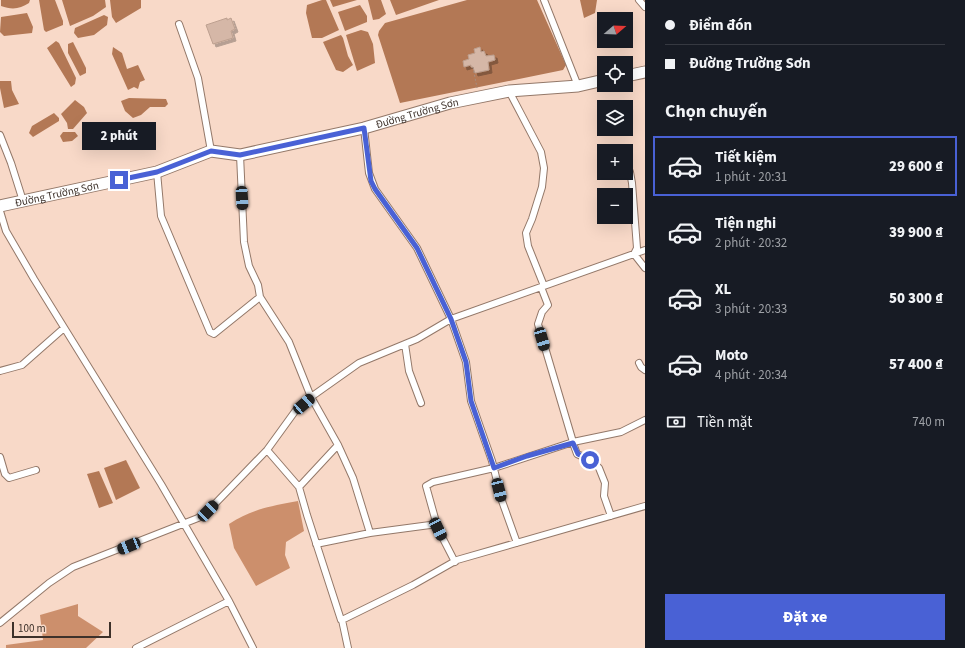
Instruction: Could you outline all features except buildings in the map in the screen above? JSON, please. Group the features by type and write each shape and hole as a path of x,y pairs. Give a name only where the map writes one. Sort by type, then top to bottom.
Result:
{"highway":[{"path":"633,75 645,72"},
{"name":"Đường Trường Sơn","path":"0,206 157,172 211,151 240,155 364,128 450,103 479,97 509,91 578,86 597,82"}],"street":[{"path":"544,0 578,86"},
{"path":"639,0 645,7"},
{"path":"179,24 198,78 211,151"},
{"path":"509,91 541,152 544,168 542,187 526,233 528,246 548,305 542,312 538,324 573,443 578,454 590,460 599,468 605,483 604,496 611,516"},
{"path":"364,128 371,181 375,189 417,248 451,319 466,362 471,401 494,468 502,501 517,543"},
{"path":"0,135 23,201"},
{"path":"240,155 244,242 249,266 258,285 260,297 289,342 311,397 338,445 353,478 370,533"},
{"path":"157,172 161,216 210,332 214,334 260,297"},
{"path":"631,180 637,248 634,254"},
{"path":"0,211 6,231 64,328 157,477 229,601 253,648"},
{"path":"0,623 49,583 73,567 184,524 198,518 208,511 267,450 296,410 311,397 359,363 405,344 451,319 645,250"},
{"path":"634,254 645,268"},
{"path":"0,371 22,365 64,328"},
{"path":"405,344 409,371 421,403"},
{"path":"639,362 641,367 645,370"},
{"path":"455,562 438,529 426,486 433,482 494,468 527,456 573,443 621,432 645,420"},
{"path":"299,487 338,445"},
{"path":"267,450 299,487 316,544 342,620 348,648"},
{"path":"0,457 5,474 10,478 36,470"},
{"path":"342,620 414,585 455,562 645,506"},
{"path":"316,544 437,522"},
{"path":"136,648 229,601"}],"path":[{"path":"473,67 479,97"}],"shaded area":[{"path":"1,0 30,0 29,3 19,8 9,8 1,6"},
{"path":"39,0 55,0 63,21 63,25 46,32 44,30"},
{"path":"62,0 105,0 106,7 93,16 70,26"},
{"path":"110,0 141,0 141,8 116,23 112,17"},
{"path":"326,0 339,30 322,38 312,38 306,13 307,5"},
{"path":"330,0 357,0 333,7"},
{"path":"368,0 381,0 386,14 379,19 373,20"},
{"path":"390,0 439,0 396,15"},
{"path":"467,0 537,0 566,65 563,70 400,103 378,35 379,31 385,23"},
{"path":"580,0 597,0 595,13 584,18"},
{"path":"360,5 367,16 367,22 345,31 338,12"},
{"path":"27,13 33,27 32,33 4,36 0,32 1,17"},
{"path":"104,15 108,17 107,25 94,35 78,38 74,33 75,28"},
{"path":"361,30 368,32 373,44 375,63 357,71 346,35"},
{"path":"341,35 348,56 353,65 343,72 336,70 323,42"},
{"path":"56,41 59,43 76,78 75,84 71,87 47,48"},
{"path":"73,42 86,68 86,73 80,76 68,53 68,44"},
{"path":"113,47 122,53 127,69 138,65 145,80 140,82 138,89 134,87 128,90 112,54"},
{"path":"0,81 11,81 12,90 19,104 4,108"},
{"path":"129,98 166,99 168,104 165,107 150,107 141,115 133,118 125,111 121,101"},
{"path":"75,100 84,107 87,113 73,129 68,129 67,123 61,114"},
{"path":"54,113 59,118 59,121 33,137 29,133 32,126"},
{"path":"63,132 75,132 78,136 72,141 63,142 60,136"},
{"path":"126,460 140,488 116,500 104,468"},
{"path":"99,471 113,503 99,508 87,474"},
{"path":"298,501 304,531 286,542 285,555 290,568 256,586 234,548 229,524 254,511"},
{"path":"78,604 78,616 103,632 86,648 6,648 6,645 43,640 40,615"}],"route":[{"path":"119,180 157,172 211,151 240,155 364,128 371,181 375,189 417,248 451,319 466,362 471,401 494,468 527,456 573,443 576,452 580,456 590,460"}]}
